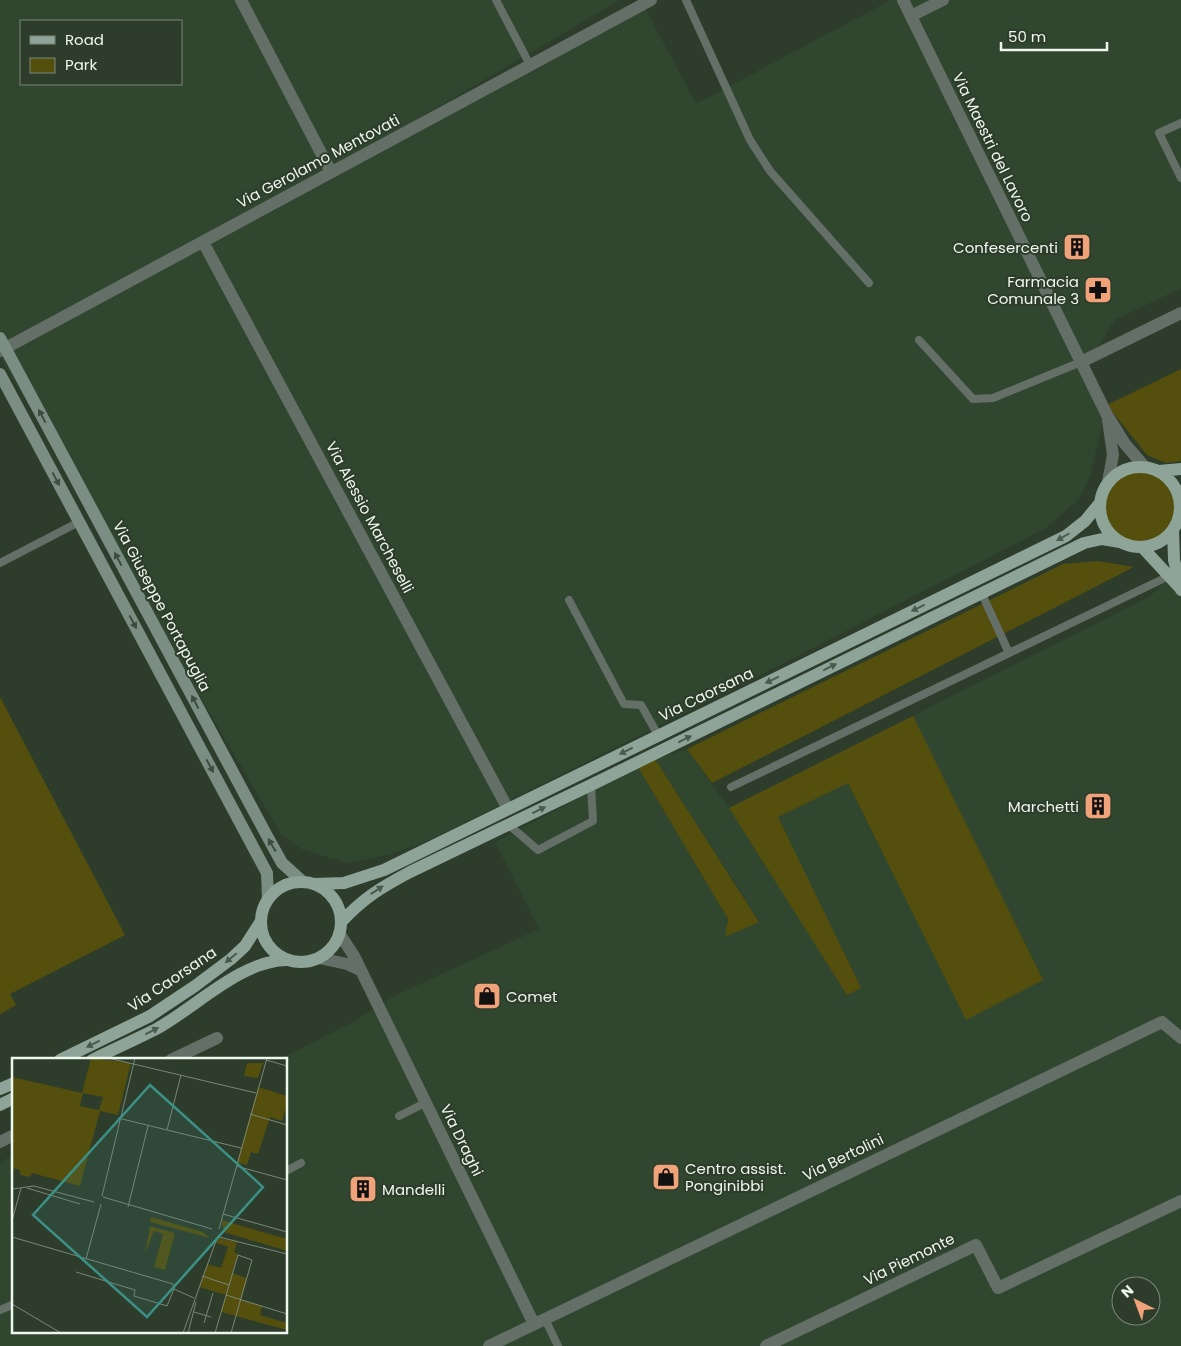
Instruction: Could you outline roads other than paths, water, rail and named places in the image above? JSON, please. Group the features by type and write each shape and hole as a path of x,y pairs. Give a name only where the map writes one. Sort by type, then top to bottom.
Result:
{"main road":[{"name":"Via Giuseppe Portapuglia","path":"2,346 282,863 309,883"},
{"path":"0,374 267,873 268,899"},
{"path":"1174,529 1165,538 1154,544 1142,547 1131,546 1111,536 1100,516 1099,504 1102,492 1108,482 1118,473 1130,467 1144,466 1160,471 1170,479 1177,490 1180,502 1180,514 1174,529 1174,560 1181,589"},
{"path":"1160,471 1181,468"},
{"name":"Via Caorsana","path":"309,883 344,883 384,870 1066,536 1085,521 1099,504"},
{"name":"Via Caorsana","path":"340,928 359,903 381,887 1084,543 1102,539 1120,542"},
{"path":"1142,547 1181,589"},
{"path":"309,883 325,890 334,899 339,910 340,928 335,943 328,952 319,958 303,962 287,960 276,954 262,933 261,920 263,909 268,899 278,889 290,884 309,883"},
{"name":"Via Caorsana","path":"64,1058 150,1016 195,986 231,960 245,946 261,920"},
{"name":"Via Caorsana","path":"96,1058 159,1027 248,969 272,960 287,960"},
{"path":"0,1089 12,1083"},
{"path":"0,1105 12,1099"}],"street":[{"path":"241,0 331,172"},
{"name":"Via Gerolamo Mentovati","path":"2,346 203,242 651,0"},
{"name":"Via Maestri del Lavoro","path":"903,0 1107,415 1125,444 1144,466"},
{"path":"911,16 943,0"},
{"name":"Via Alessio Marcheselli","path":"203,242 508,809"},
{"path":"1081,362 1181,312"},
{"name":"Via Maestri del Lavoro","path":"1107,415 1113,455 1108,482"},
{"name":"Via Draghi","path":"340,928 425,1103 540,1322"},
{"path":"319,958 347,964 360,970"},
{"name":"Via Bertolini","path":"489,1346 1162,1022 1181,1038"},
{"path":"175,1058 217,1038"},
{"path":"0,1142 12,1136"},
{"name":"Via Piemonte","path":"766,1346 976,1245 998,1288 1181,1201"}],"lane":[{"path":"496,0 530,65"},
{"path":"686,0 750,140 770,171 869,283"},
{"path":"1181,123 1159,134 1181,178"},
{"path":"919,340 973,398 993,398 1081,362"},
{"path":"0,563 79,522"},
{"path":"731,787 1169,576"},
{"path":"981,592 1009,653"},
{"path":"569,600 624,704 640,705 658,735"},
{"path":"509,825 538,850 593,822 591,785"},
{"path":"399,1116 425,1103"},
{"path":"288,1170 302,1163"},
{"path":"0,1310 12,1305"},
{"path":"540,1322 558,1346"}],"place":[{"name":"Confesercenti","path":"1077,247"},
{"name":"Farmacia Comunale 3","path":"1098,290"},
{"name":"Marchetti","path":"1098,806"},
{"name":"Comet","path":"487,996"},
{"name":"Centro assist. Ponginibbi","path":"666,1177"},
{"name":"Mandelli","path":"363,1189"}]}
